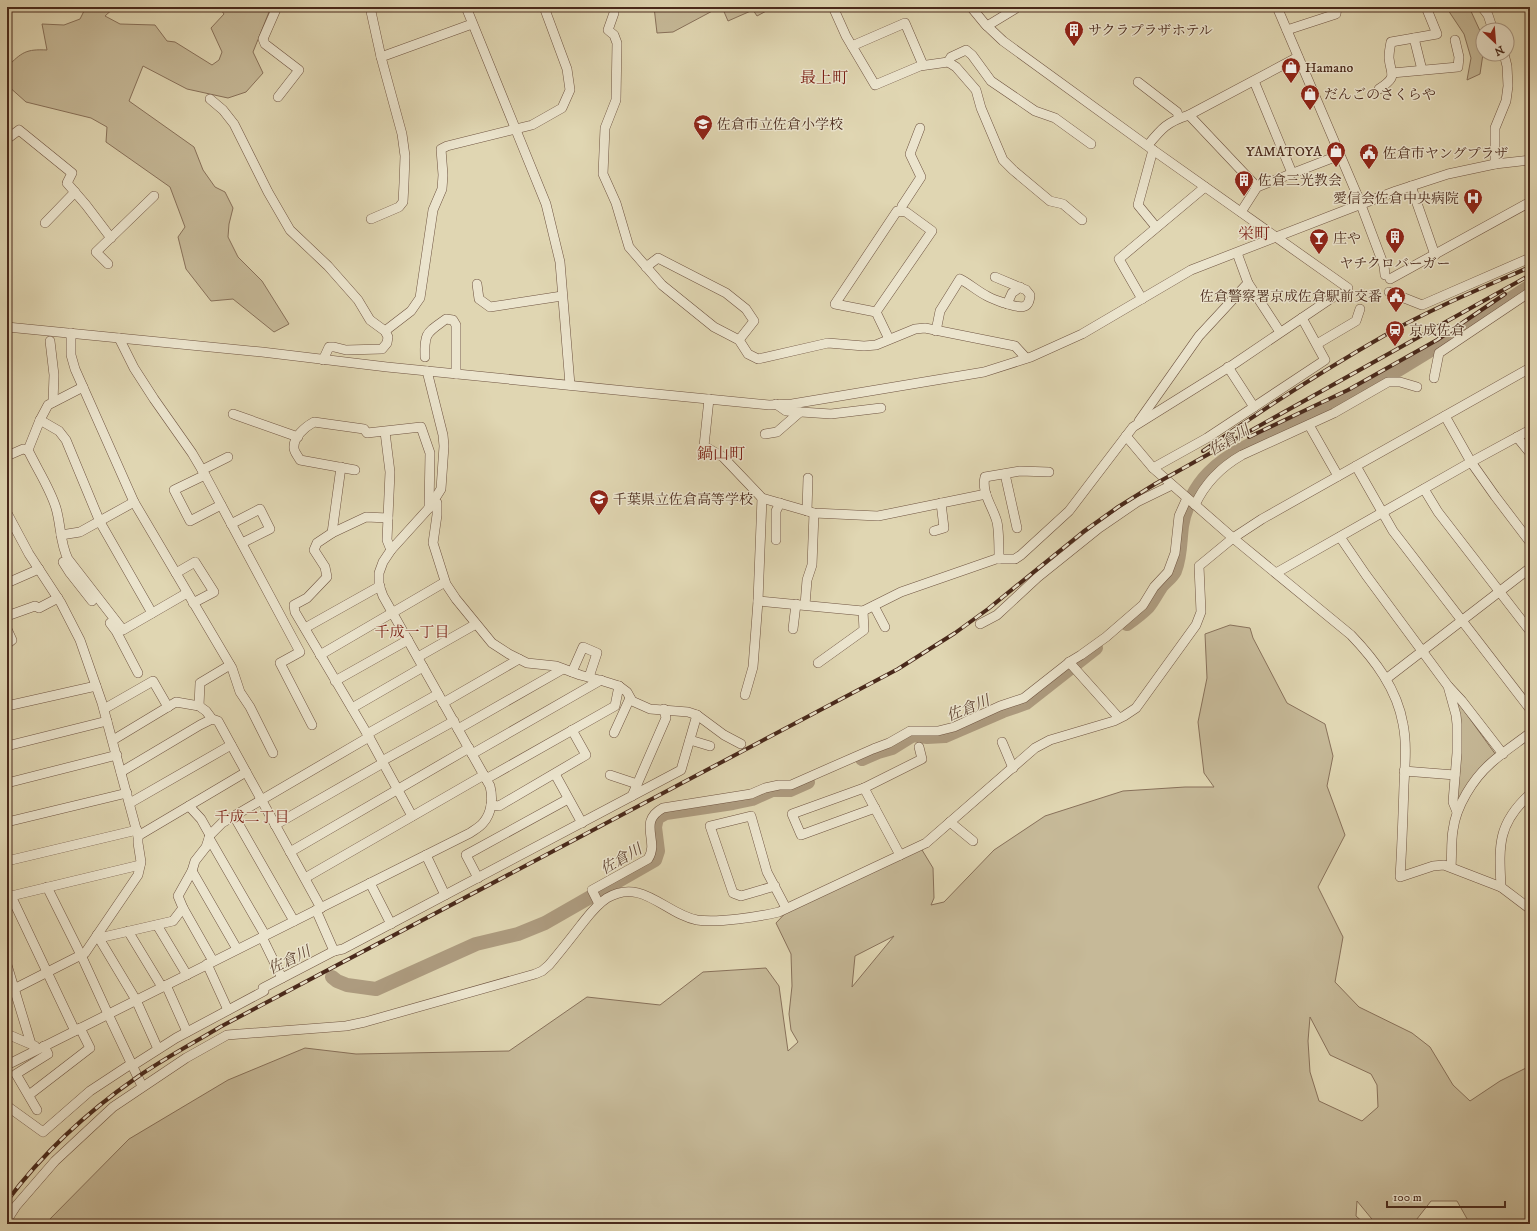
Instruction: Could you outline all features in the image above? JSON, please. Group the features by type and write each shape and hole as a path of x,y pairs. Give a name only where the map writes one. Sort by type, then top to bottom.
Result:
{"street":[{"path":"277,7 263,39 265,44 299,70 278,97"},
{"path":"370,7 381,57 402,134 405,156 403,202 399,207 371,219"},
{"path":"466,7 546,204 560,262 570,385"},
{"path":"385,331 411,311 420,298 433,210 442,189 444,175 441,149 532,124 562,108 570,90 567,69 544,7"},
{"path":"614,7 614,12 608,30 614,35 617,43 616,100 605,128 603,174 616,203 629,247 662,285 714,327 739,340 748,354 758,359 828,342 864,346 876,345 915,329 925,328 1015,346 1026,358"},
{"path":"833,7 852,46 875,85 923,66 948,62 956,67 976,90 981,108 1003,160 1050,201 1063,204 1082,220"},
{"path":"971,7 987,26 1003,41 1276,237 1347,291 1336,295 1136,426"},
{"path":"1277,7 1361,204 1388,277 1434,255 1530,202"},
{"path":"1287,30 1336,14 1337,7"},
{"path":"1379,89 1392,77 1389,58 1390,42 1437,34 1426,7"},
{"path":"1482,7 1491,22"},
{"path":"987,26 1015,9"},
{"path":"852,46 904,23 923,66"},
{"path":"381,57 472,24"},
{"path":"1414,38 1422,70"},
{"path":"1392,73 1458,67 1459,57 1455,40"},
{"path":"948,62 952,57 966,50 972,55 991,81 1035,111 1055,118 1091,144"},
{"path":"1156,228 1138,205 1150,147 1163,127 1298,58"},
{"path":"1496,164 1495,128 1506,101 1508,86 1506,62"},
{"path":"1254,81 1292,173"},
{"path":"1138,82 1178,112 1179,118"},
{"path":"210,99 223,110 234,124 268,192 290,230 328,266 358,300 370,320 385,331 388,337 387,344 382,349 346,350 329,347 323,360"},
{"path":"1189,115 1257,187"},
{"path":"900,211 921,177 910,154 920,128"},
{"path":"7,140 19,130 72,173 67,183 111,238"},
{"path":"1241,212 1257,187 1340,155"},
{"path":"7,327 709,399 776,404 799,403 984,372 1026,358 1082,334 1191,270 1237,252 1361,204 1448,174 1496,164 1530,160"},
{"path":"1142,299 1119,259 1205,186"},
{"path":"1411,186 1434,255"},
{"path":"45,223 75,192"},
{"path":"108,264 96,252 154,196"},
{"path":"897,211 906,212 932,231 876,312 834,304 897,211"},
{"path":"1237,252 1248,283 1280,332"},
{"path":"646,267 658,258 726,293 746,309 754,321 739,340"},
{"path":"1389,292 1422,305 1530,258"},
{"path":"936,330 940,311 960,279 972,285 987,297 1007,304 1020,307 1026,305 1030,300 1030,295 1026,290 995,277"},
{"path":"758,601 863,611 901,592 999,559 1015,558 1021,555 1069,511 1126,436 1136,426 1199,336 1248,283"},
{"path":"477,284 479,299 490,307 562,296"},
{"path":"1007,304 1012,293 1020,287"},
{"path":"1434,378 1439,354 1530,292"},
{"path":"1317,344 1356,321 1360,309"},
{"path":"876,312 889,339"},
{"path":"1153,468 1207,438 1324,360 1317,344 1302,318"},
{"path":"425,357 424,343 427,333 446,319 453,320 456,325 456,374"},
{"path":"71,333 71,355 83,387 134,502 230,665 240,692 250,707 273,753"},
{"path":"119,338 134,368 204,472 300,652 280,663 312,725"},
{"path":"50,341 54,375 53,402"},
{"path":"1228,367 1254,407"},
{"path":"7,1220 16,1206 55,1160 113,1107 142,1086 186,1058 227,1035 346,1026 535,974 542,971 549,965 599,904 607,898 619,893 631,892 642,894 696,920 710,921 764,915 778,912 926,843 1035,748 1050,740 1119,718 1136,708 1196,626 1201,612 1199,566 1233,538 1262,519 1530,368"},
{"path":"7,1065 38,1046 108,1014 470,833 484,822 492,805 490,786 392,613 383,596 380,586 379,573 383,562 391,550 431,505 441,489 444,446 443,435 427,371"},
{"path":"1195,504 1208,482 1230,462 1334,413 1388,382 1400,382 1417,387"},
{"path":"83,387 48,405 40,420 28,450 54,501 62,546 67,558 123,630 187,593"},
{"path":"709,399 704,446 724,457 762,498 811,512 878,516 986,494"},
{"path":"776,404 786,411 831,414 881,408"},
{"path":"765,434 777,432 800,412"},
{"path":"233,414 298,437"},
{"path":"1445,416 1472,462 1495,496 1530,542"},
{"path":"40,420 59,431 66,440 100,522 152,613"},
{"path":"355,470 300,460 294,449 295,442 307,425 314,422 364,429 367,434 421,427 430,452 431,505"},
{"path":"1309,424 1338,476"},
{"path":"1276,572 1530,430"},
{"path":"385,432 390,472 387,540 391,550"},
{"path":"1126,436 1153,468 1172,485 1233,538 1351,635 1377,665 1386,679 1396,700 1403,724 1405,750 1400,877 1433,866 1444,865 1501,887 1530,909"},
{"path":"1517,437 1530,453"},
{"path":"7,456 23,449 28,450"},
{"path":"221,505 190,521 174,490 228,457"},
{"path":"1356,466 1382,513 1408,553 1530,709"},
{"path":"332,533 341,467"},
{"path":"999,559 997,522 983,485 985,478 1020,472 1049,472"},
{"path":"1005,474 1017,528"},
{"path":"794,629 812,565 811,512 808,478"},
{"path":"980,624 997,615 1038,577 1099,528 1137,502 1172,485"},
{"path":"1424,489 1438,512 1530,631"},
{"path":"745,695 753,667 758,601 762,498"},
{"path":"599,904 592,890 648,859 653,846 649,829 651,820 656,812 663,808 751,794 764,788 779,784 792,785 889,743 910,731 938,731 954,728 1000,706 1024,698 1069,662 1106,637 1143,604 1154,587 1168,572 1175,553 1179,516 1187,498"},
{"path":"61,535 80,532 134,502"},
{"path":"431,505 437,502 437,515 433,543 445,582 456,599 492,643 527,663 556,666 589,678 619,686 627,692 632,701 650,709 688,712 697,715 724,735 741,744"},
{"path":"776,540 776,511 780,503"},
{"path":"934,531 944,528 940,503"},
{"path":"232,524 260,509 270,528 242,543"},
{"path":"7,513 29,554 58,598 80,640 104,709 130,803 138,833 140,865 138,875 85,954 14,989"},
{"path":"388,518 366,517 332,533 317,543 314,550 325,567 327,577 307,598 294,605 295,612 352,708 412,816"},
{"path":"1340,537 1448,686 1462,701 1503,754"},
{"path":"67,558 63,562 116,631 138,673"},
{"path":"176,573 195,562 214,592 193,603"},
{"path":"1386,679 1530,568"},
{"path":"7,583 39,569"},
{"path":"320,655 445,582"},
{"path":"305,628 380,586"},
{"path":"7,616 35,606 39,608 58,598"},
{"path":"874,606 884,627"},
{"path":"818,663 864,630 863,611"},
{"path":"418,657 476,624"},
{"path":"7,629 12,640 7,644"},
{"path":"335,681 408,640"},
{"path":"275,825 382,762 568,670 583,647 597,653 589,678"},
{"path":"443,703 519,659"},
{"path":"1069,662 1119,718"},
{"path":"199,706 200,683 230,665"},
{"path":"352,708 423,667"},
{"path":"290,852 398,789 601,680"},
{"path":"104,709 153,682 168,707"},
{"path":"7,701 7,706 96,686"},
{"path":"305,878 412,816 614,706 619,686"},
{"path":"1448,686 1457,724 1453,802 1457,812"},
{"path":"228,1010 210,963 182,908 178,896 192,871 195,860 206,847 210,836 222,823 438,694"},
{"path":"614,733 630,698"},
{"path":"112,740 176,702 199,706 206,711 212,719 218,721 305,878 334,951"},
{"path":"632,796 666,718 664,709"},
{"path":"7,1106 43,1132 90,1091 187,1032 264,991 263,988 334,951 343,950 681,770 697,715"},
{"path":"121,772 212,719"},
{"path":"7,746 107,721"},
{"path":"492,805 499,806 586,755 572,730"},
{"path":"1451,867 1452,830 1457,812 1480,774 1490,763 1530,733"},
{"path":"690,740 710,746"},
{"path":"1002,742 1013,768"},
{"path":"130,803 231,745"},
{"path":"875,808 801,835 792,814 864,788 922,759 919,747"},
{"path":"7,783 117,755"},
{"path":"1404,771 1455,774"},
{"path":"7,861 138,833 189,806 246,772"},
{"path":"555,774 582,823"},
{"path":"610,775 638,784"},
{"path":"864,788 900,855"},
{"path":"7,822 127,793"},
{"path":"1501,887 1500,857 1503,830 1515,810 1530,795"},
{"path":"478,878 466,855 568,799"},
{"path":"189,806 201,819 264,936 282,978"},
{"path":"234,816 294,921"},
{"path":"775,886 741,896 732,893 710,826 751,816 767,872 775,886 786,908"},
{"path":"950,822 973,840"},
{"path":"426,855 445,895"},
{"path":"28,1095 90,1048 77,1029 9,896 140,865"},
{"path":"192,871 237,949"},
{"path":"370,883 391,924"},
{"path":"48,887 142,1086"},
{"path":"98,936 173,921 182,908"},
{"path":"157,925 187,975"},
{"path":"128,931 164,986 187,1032"},
{"path":"98,936 136,1000 158,1049"},
{"path":"7,965 14,989 38,1046"},
{"path":"7,1034 38,1046 48,1054 16,1074 37,1110"}],"shaded area":[{"path":"86,7 115,7 105,16 120,24 155,25 167,41 175,42 212,65 219,60 222,52 211,28 224,14 219,7 271,7 253,52 263,73 246,92 228,98 187,89 143,66 129,101 194,147 203,170 215,187 225,192 233,208 229,224 228,237 238,257 262,281 289,324 274,332 233,299 211,301 186,269 178,237 185,227 170,187 106,142 107,127 91,118 26,102 7,85 7,67 17,58 25,52 47,50 42,24 64,25 80,19"},
{"path":"654,7 718,8 673,32 657,33"},
{"path":"722,7 772,8 757,16 753,10 728,21"},
{"path":"1446,7 1469,7 1476,22 1475,62 1482,62 1480,74 1467,80 1471,58 1464,34"},
{"path":"1230,625 1250,628 1253,638 1287,703 1325,724 1333,756 1327,786 1345,835 1318,887 1343,937 1335,982 1359,1007 1412,1033 1430,1047 1453,1085 1470,1101 1500,1081 1530,1066 1530,1224 1470,1224 1457,1201 1431,1201 1413,1224 1376,1224 1357,1201 1356,1216 1365,1224 45,1224 129,1139 228,1080 305,1048 356,1054 509,1051 587,997 660,1005 703,972 766,968 779,986 788,1051 798,1042 791,1030 789,1014 792,986 791,954 776,923 795,903 919,845 933,868 934,898 931,905 944,902 994,850 1045,816 1123,791 1185,787 1214,787 1204,773 1198,722 1207,678 1205,634","holes":["894,936 852,987 855,956","1310,1017 1330,1055 1371,1074 1377,1085 1378,1107 1362,1121 1319,1101 1310,1072 1308,1041"]},
{"path":"1457,701 1496,755 1458,802 1456,801"}],"waterway":[{"name":"佐倉川","path":"1127,624 1148,607 1161,587 1175,571 1179,554 1183,519 1188,504 1204,478 1222,462 1236,452 1253,443 1322,413 1387,377 1530,286"},
{"name":"佐倉川","path":"862,759 892,748 913,735 927,737 945,736 1003,711 1026,703 1096,648"},
{"name":"佐倉川","path":"332,977 347,985 376,989 476,944 518,934 545,923 655,860 658,851 655,827 657,818 666,813 752,799 772,790 790,790 808,782"}],"railway":[{"path":"1203,451 1294,390 1387,334 1440,307 1530,267"},
{"path":"7,1201 35,1166 83,1119 118,1091 167,1058 220,1027 898,669 955,633 988,609 1083,532 1118,507 1155,484 1530,275"},
{"path":"1249,437 1348,390 1437,340 1505,294"}],"place":[{"name":"サクラプラザホテル","path":"1074,47"},
{"name":"Hamano","path":"1291,84"},
{"name":"だんごのさくらや","path":"1310,111"},
{"name":"佐倉市立佐倉小学校","path":"703,141"},
{"name":"YAMATOYA","path":"1336,168"},
{"name":"佐倉市ヤングプラザ","path":"1369,170"},
{"name":"佐倉三光教会","path":"1244,197"},
{"name":"愛信会佐倉中央病院","path":"1473,215"},
{"name":"ヤチクロバーガー","path":"1395,254"},
{"name":"庄や","path":"1319,255"},
{"name":"佐倉警察署京成佐倉駅前交番","path":"1396,313"},
{"name":"京成佐倉","path":"1395,347"},
{"name":"千葉県立佐倉高等学校","path":"599,516"}],"district":[{"name":"最上町","path":"824,77"},
{"name":"栄町","path":"1254,233"},
{"name":"鍋山町","path":"721,453"},
{"name":"千成一丁目","path":"412,632"},
{"name":"千成二丁目","path":"252,817"}]}
